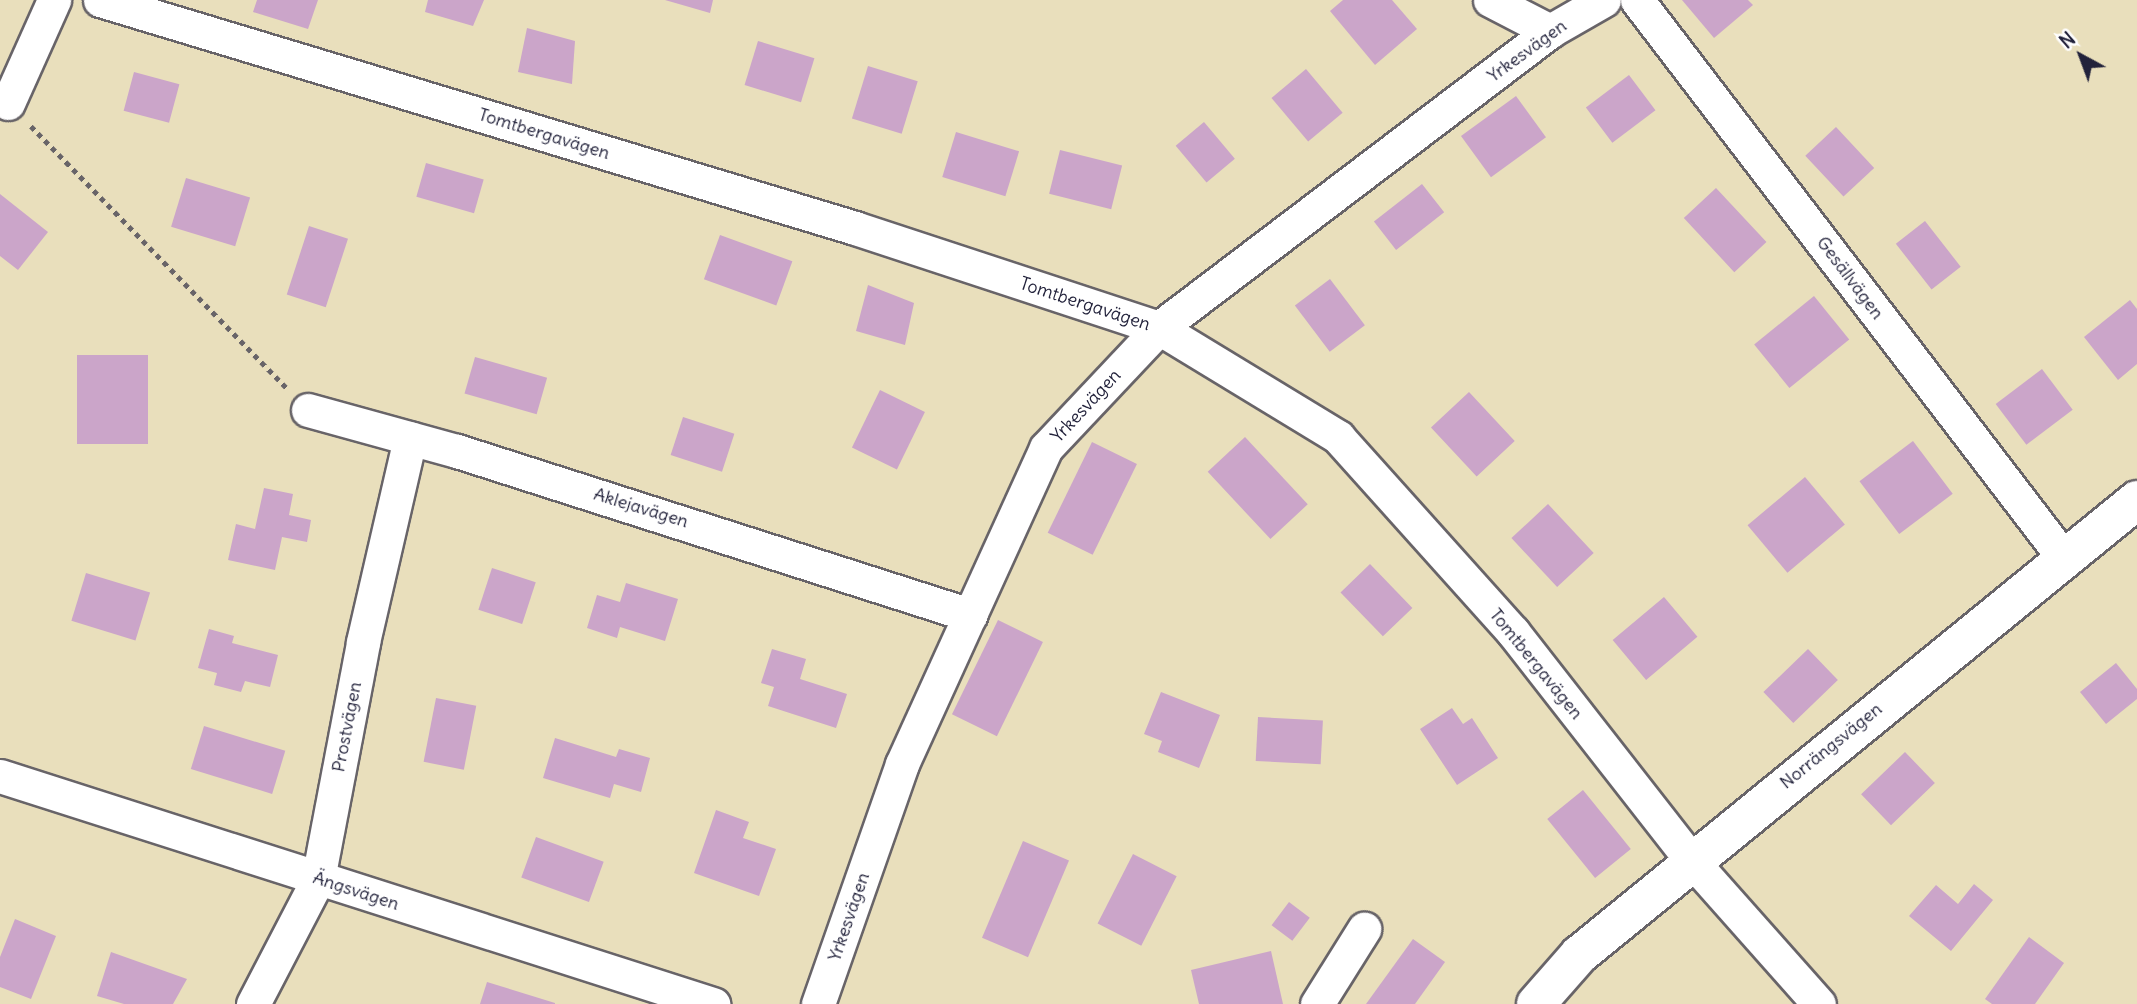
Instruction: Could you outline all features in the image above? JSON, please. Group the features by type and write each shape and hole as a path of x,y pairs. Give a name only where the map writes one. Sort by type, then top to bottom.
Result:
{"street":[{"path":"8,103 54,0"},
{"name":"Tomtbergavägen","path":"100,0 855,228 1159,328 1338,438 1513,632 1692,861 1819,1004"},
{"path":"1490,0 1550,31"},
{"name":"Yrkesvägen","path":"818,1004 902,764 1046,448 1159,328 1550,31 1604,0"},
{"name":"Gesällvägen","path":"1637,0 2063,556"},
{"name":"Aklejavägen","path":"309,410 799,557 970,615"},
{"name":"Prostvägen","path":"253,1004 318,879 363,642 410,439"},
{"name":"Norrängsvägen","path":"1536,1004 1578,955 2063,556 2137,500"},
{"name":"Ängsvägen","path":"0,776 713,1004"},
{"path":"1317,1004 1364,929"}],"path":[{"path":"8,103 309,410"}],"building":[{"path":"257,0 318,0 308,29 253,12"},
{"path":"428,0 484,0 473,26 425,12"},
{"path":"665,0 713,0 710,13"},
{"path":"1343,0 1392,0 1417,29 1375,65 1330,11"},
{"path":"1682,0 1748,0 1753,5 1714,38"},
{"path":"527,28 575,41 572,84 518,72"},
{"path":"758,41 814,58 801,102 745,85"},
{"path":"868,66 918,81 902,134 852,119"},
{"path":"1306,69 1343,113 1308,142 1272,98"},
{"path":"134,72 179,84 169,123 124,111"},
{"path":"1629,75 1655,110 1612,143 1586,107"},
{"path":"1516,96 1546,137 1491,177 1461,136"},
{"path":"1204,122 1235,159 1207,183 1176,146"},
{"path":"1836,127 1874,168 1843,197 1805,156"},
{"path":"956,132 1019,151 1005,196 942,177"},
{"path":"1060,150 1122,165 1111,209 1049,194"},
{"path":"426,163 484,180 474,213 416,197"},
{"path":"186,178 250,198 235,246 171,227"},
{"path":"1422,184 1444,212 1396,250 1374,222"},
{"path":"1716,188 1766,242 1734,272 1684,218"},
{"path":"0,194 48,232 18,270 0,256"},
{"path":"1925,221 1961,267 1932,289 1896,244"},
{"path":"309,226 348,239 326,307 287,294"},
{"path":"720,235 792,261 776,306 704,279"},
{"path":"1330,279 1365,325 1330,352 1295,305"},
{"path":"868,285 914,303 905,345 856,331"},
{"path":"1814,296 1849,340 1789,388 1754,344"},
{"path":"2130,300 2137,309 2137,364 2118,380 2084,337"},
{"path":"77,355 148,355 148,444 77,444"},
{"path":"475,357 547,378 537,414 465,394"},
{"path":"2042,369 2073,410 2026,445 1996,404"},
{"path":"880,390 925,412 897,469 852,448"},
{"path":"1469,392 1515,441 1477,476 1431,427"},
{"path":"683,417 734,434 722,472 671,455"},
{"path":"1245,437 1308,504 1270,539 1208,472"},
{"path":"1913,441 1953,494 1899,534 1859,481"},
{"path":"1092,442 1137,464 1093,555 1048,533"},
{"path":"1805,477 1845,524 1787,573 1748,525"},
{"path":"264,488 293,494 289,515 311,520 307,542 282,537 275,570 228,560 236,524 255,529"},
{"path":"1548,504 1594,553 1557,587 1511,538"},
{"path":"1370,564 1412,608 1383,636 1341,592"},
{"path":"492,568 536,582 522,624 478,610"},
{"path":"86,573 150,593 135,640 71,621"},
{"path":"626,583 678,599 665,641 620,627 617,638 587,628 597,595 620,602"},
{"path":"1664,597 1697,637 1646,680 1613,640"},
{"path":"998,620 1043,642 997,736 952,714"},
{"path":"209,629 234,636 232,643 278,655 270,687 245,681 241,692 214,685 217,673 198,668"},
{"path":"772,649 806,659 800,679 847,694 836,728 768,706 774,687 761,683"},
{"path":"1808,649 1838,680 1793,723 1763,692"},
{"path":"2116,663 2137,689 2137,699 2106,724 2080,692"},
{"path":"1161,692 1220,715 1199,768 1158,752 1162,741 1144,734"},
{"path":"436,698 476,706 464,770 424,762"},
{"path":"1452,708 1463,724 1472,718 1498,758 1457,785 1420,729"},
{"path":"1258,717 1323,720 1321,764 1256,761"},
{"path":"204,726 285,751 272,794 191,769"},
{"path":"555,738 616,757 619,749 650,758 641,792 614,784 610,798 543,778"},
{"path":"1905,752 1935,783 1891,825 1861,794"},
{"path":"1583,790 1631,849 1595,878 1547,819"},
{"path":"716,810 749,822 743,838 776,849 759,896 694,873"},
{"path":"536,837 604,862 589,902 521,877"},
{"path":"1023,841 1069,861 1028,957 982,938"},
{"path":"1133,854 1177,876 1141,946 1098,923"},
{"path":"1974,884 1993,900 1951,951 1909,916 1936,885 1958,904"},
{"path":"1289,902 1310,918 1292,941 1272,925"},
{"path":"15,919 56,936 31,999 0,987 0,957"},
{"path":"2029,937 2064,963 2035,1004 1992,1004 1985,999"},
{"path":"1413,939 1445,962 1415,1004 1366,1004"},
{"path":"1271,951 1283,1004 1199,1004 1191,970"},
{"path":"111,952 187,979 173,1004 124,1004 97,996"},
{"path":"487,982 555,1003 555,1004 480,1004"}]}
